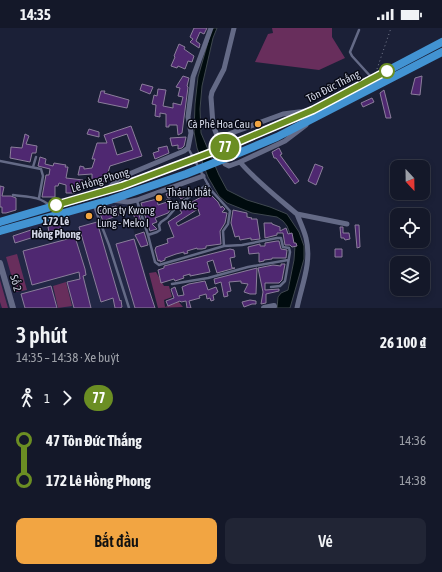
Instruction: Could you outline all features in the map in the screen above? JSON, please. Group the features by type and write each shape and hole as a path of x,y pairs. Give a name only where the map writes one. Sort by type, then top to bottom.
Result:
{"highway":[{"name":"Tôn Đức Thắng","path":"234,155 286,136 314,114 373,78 442,42"},
{"name":"Tôn Đức Thắng","path":"231,145 279,124 314,114 442,52"},
{"name":"Lê Hồng Phong","path":"0,222 108,190 183,164 231,145"},
{"name":"Lê Hồng Phong","path":"0,231 110,200 186,174 234,155"}],"street":[{"path":"108,190 122,176 188,148 191,133 188,117 193,78 211,28"},
{"path":"218,138 212,121 211,97 224,69 234,28"},
{"path":"279,124 283,120 281,114"},
{"path":"286,136 240,162 229,166 225,164 215,143 218,138 281,114 314,114"},
{"path":"240,162 282,202 295,212 347,224"},
{"path":"110,200 128,202 137,200 203,176"},
{"path":"295,212 306,237 308,253 307,267 296,308"},
{"name":"Số 2","path":"0,263 13,308"},
{"path":"264,308 274,306"}],"lane":[{"path":"359,30 350,52 373,78"},
{"path":"188,148 216,197 230,211 228,224 223,231 224,246"},
{"path":"34,168 36,157"},
{"path":"0,161 41,169 43,173 39,198"},
{"path":"148,235 160,230 161,222 167,218 179,204 208,184"},
{"path":"14,194 39,198 51,206"},
{"path":"137,200 155,262 159,265 208,252 224,246 242,245 280,238 282,239 283,247 289,249 290,256 284,284 271,287"},
{"path":"94,204 129,308"},
{"path":"172,284 208,278 248,267 288,260"}],"path":[{"path":"373,78 391,28"}],"shaded area":[{"path":"212,28 217,28 213,38 202,86 200,109 201,133 227,190 247,200 287,214 299,232 304,246 304,259 290,308 277,308 278,297 281,293 288,290 294,260 295,246 287,226 277,217 252,213 227,203 219,196 208,177 197,148 194,132 198,77"},
{"path":"272,28 332,28 332,37 345,58 319,70 255,62 268,34 273,33"},
{"path":"125,199 155,308 0,308 0,235"},
{"path":"17,254 27,290 16,292 6,257"},
{"path":"156,272 164,286 169,286 172,297 164,300 165,307 178,301 183,307 158,308 149,273"},
{"path":"0,280 8,308 2,308 0,302"},
{"path":"66,282 72,306 58,308 53,286"}],"building":[{"path":"194,28 207,28 204,34 200,32 196,41 200,44 199,48 190,42 193,39 190,37"},
{"path":"179,44 185,47 184,49 194,56 192,62 188,61 185,69 178,66 177,68 171,66"},
{"path":"183,76 189,78 182,133 178,135 177,125 169,125 169,127 166,127 166,114 160,113 160,117 155,116 156,105 152,104 154,95 157,96 158,89 166,90 163,106 173,108 173,103 181,105 183,97 178,96 180,88 176,87"},
{"path":"422,76 420,95 411,94 415,78"},
{"path":"142,84 153,87 150,94 140,90"},
{"path":"384,90 391,118 386,118 380,93"},
{"path":"101,91 105,91 104,93 129,100 127,108 98,102"},
{"path":"372,98 374,102 363,107 361,103"},
{"path":"131,126 142,156 110,166 105,182 97,184 97,182 92,181 92,174 78,175 80,166 84,167 84,169 92,168 95,159 92,159 97,143 107,143 104,135","holes":["127,134 133,150 117,155 112,139"]},
{"path":"89,129 99,132 99,137 87,134"},
{"path":"25,134 29,136 26,144 37,146 36,153 32,153 30,162 10,158 11,147 22,148"},
{"path":"186,137 182,148 178,149 178,145 172,146 170,138"},
{"path":"167,146 169,153 155,159 153,153 159,151 158,148"},
{"path":"279,148 282,154 280,155 299,181 295,184 276,158 274,158 272,152"},
{"path":"40,157 46,159 45,164 53,166 54,163 66,165 65,167 68,167 66,178 83,180 84,189 75,190 75,193 66,193 66,185 59,183 58,186 55,186 55,197 42,197 46,175 49,175 50,169 38,166"},
{"path":"315,164 323,167 316,185 308,181"},
{"path":"0,186 4,187 2,196 11,196 16,198 16,210 2,213 2,207 0,207"},
{"path":"179,189 180,193 187,191 189,194 181,199 177,194 168,198 166,194"},
{"path":"207,189 221,208 222,206 225,209 222,212 227,213 225,223 220,231 221,244 206,246 206,248 202,249 197,248 187,251 188,253 184,254 184,252 176,254 165,258 165,260 160,262 160,260 158,261 155,250 156,247 168,243 167,239 174,237 168,222 182,213 180,210 185,207 183,204 186,202 188,204 207,194 197,195","holes":["198,209 200,215 178,226 176,223"]},
{"path":"157,199 158,205 167,202 166,200 170,199 173,206 168,213 155,218 157,222 152,224 157,229 150,231 141,203"},
{"path":"116,206 119,215 103,221 99,211"},
{"path":"233,210 247,213 247,217 252,218 251,219 257,219 260,239 251,240 251,238 240,240 239,236 235,237 231,223"},
{"path":"138,212 142,224 137,225 133,213"},
{"path":"97,222 120,301 121,300 122,307 120,308 115,308 113,298 101,302 79,227"},
{"path":"59,223 61,228 49,232 48,227"},
{"path":"264,223 272,223 280,227 280,231 286,228 288,234 292,233 294,243 296,243 297,246 292,247 290,245 285,245 283,233 277,233 277,235 265,238"},
{"path":"355,225 359,225 360,247 357,248"},
{"path":"340,227 343,227 343,233 349,233 350,239 345,240 344,238 341,238"},
{"path":"31,230 34,237 15,243 13,236"},
{"path":"144,232 148,245 141,247 135,235"},
{"path":"75,237 85,269 86,275 83,276 91,308 74,308 67,282 80,279 79,272 32,285 23,251"},
{"path":"134,239 155,308 135,308 116,244"},
{"path":"279,241 281,249 287,250 286,258 272,258 259,262 259,253 249,254 248,247 260,244 260,246 265,246 265,243"},
{"path":"230,249 234,250 235,257 230,258 232,268 235,268 217,273 213,260 207,262 210,272 190,276 190,274 175,281 174,279 161,283 158,270 164,268 164,266"},
{"path":"335,249 342,249 342,257 335,257"},
{"path":"281,264 285,264 282,280 279,283 265,283 265,290 279,289 279,291 266,294 266,303 261,304 263,292 258,268 273,265 281,266"},
{"path":"257,268 256,294 244,292 248,284 241,283 241,281 229,282 231,291 227,292 228,296 224,297 221,282 215,284 214,279"},
{"path":"205,281 208,290 216,287 218,292 213,295 214,300 211,301 210,298 207,299 206,294 199,296 200,298 189,301 191,308 187,308 186,301 180,301 168,306 166,301 174,298 171,289 175,287 178,296 184,295 182,287"},
{"path":"51,286 57,308 25,308 21,294"},
{"path":"250,300 256,301 256,304 244,307 242,302"}],"bus line":[{"name":"77","path":"56,205 122,186 231,145 313,110 387,71"}],"place":[{"name":"Cà Phê Hoa Cau","path":"258,124"},
{"name":"Thánh thất Trà Nóc","path":"159,198"},
{"name":"172 Lê Hồng Phong","path":"56,205"},
{"name":"Công ty Kwong Lung - Meko I","path":"89,216"}]}
